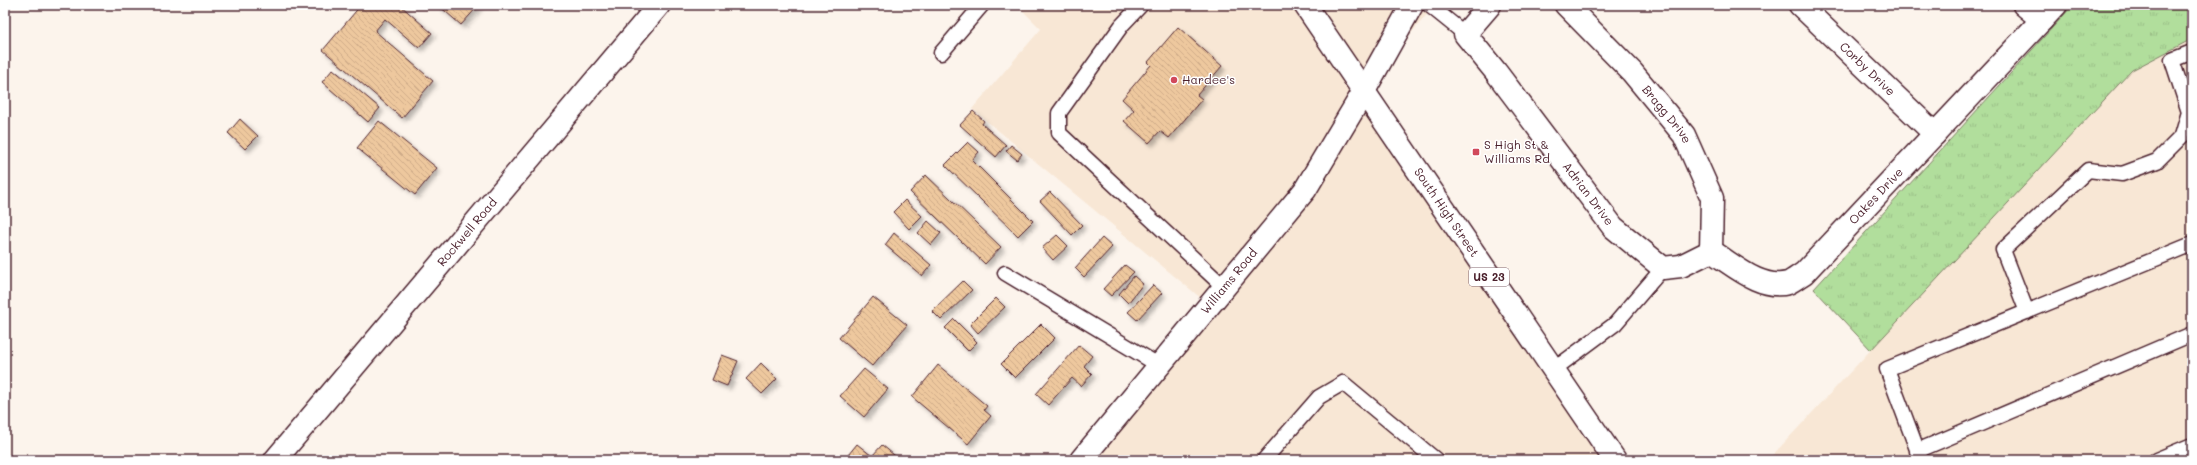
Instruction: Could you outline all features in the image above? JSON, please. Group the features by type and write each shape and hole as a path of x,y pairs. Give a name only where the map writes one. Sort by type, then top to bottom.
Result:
{"street":[{"name":"Rockwell Road","path":"275,460 659,5"},
{"name":"South High Street","path":"1304,5 1615,460"},
{"name":"Williams Road","path":"1081,460 1306,190 1363,93 1412,5"},
{"path":"1465,34 1490,5"},
{"name":"Bragg Drive","path":"1566,5 1632,72 1684,135 1712,198 1711,251"},
{"name":"Corby Drive","path":"1800,5 1935,134"},
{"path":"2024,5 2049,13"},
{"name":"Oakes Drive","path":"1711,251 1755,279 1772,285 1789,283 1804,273 2049,13"},
{"name":"Adrian Drive","path":"1465,34 1496,72 1613,227 1663,268"},
{"path":"1663,268 1681,266 1711,251"}],"lane":[{"path":"941,53 982,5"},
{"path":"1141,5 1122,25 1059,113 1058,133 1225,288"},
{"path":"1429,5 1465,34"},
{"path":"2028,312 2004,250 2088,170 2122,174 2157,161 2187,134 2189,112 2172,60 2192,52"},
{"path":"2192,244 1887,369 1919,456 2192,334"},
{"path":"1553,370 1615,324 1663,268"},
{"path":"1005,272 1160,366"},
{"path":"1264,460 1319,397 1343,383 1436,460"},
{"path":"2156,460 2192,445"}],"shaded area":[{"path":"1017,5 1435,5 1357,97 1630,460 1094,460 1219,313 972,109 1041,29"},
{"path":"2192,39 2192,460 1768,460 2132,70"}],"green space":[{"path":"2073,5 2192,5 2192,39 2132,70 1871,350 1814,289"}],"building":[{"path":"361,5 400,5 432,33 419,48 385,19 375,31 433,81 402,118 323,50"},
{"path":"438,5 479,5 461,25"},
{"name":"Hardee's","path":"1178,27 1222,66 1197,95 1202,99 1169,138 1160,131 1149,143 1124,121 1134,110 1122,99 1151,65 1148,62"},
{"path":"333,69 380,108 368,122 322,82"},
{"path":"973,111 984,121 982,124 1006,145 996,157 960,125"},
{"path":"240,119 258,136 245,149 228,133"},
{"path":"379,121 437,168 415,195 357,148"},
{"path":"968,142 979,152 972,160 1033,221 1018,236 945,165"},
{"path":"1011,145 1022,154 1017,160 1006,151"},
{"path":"926,175 1001,247 985,264 910,192"},
{"path":"1050,192 1082,225 1072,235 1040,201"},
{"path":"905,200 922,216 909,229 893,212"},
{"path":"928,221 941,233 931,245 918,233"},
{"path":"894,233 931,265 922,276 885,245"},
{"path":"1057,235 1068,246 1053,260 1042,248"},
{"path":"1102,238 1112,247 1084,277 1075,268"},
{"path":"1125,265 1134,272 1111,296 1103,289"},
{"path":"1134,276 1143,284 1128,303 1119,294"},
{"path":"963,281 972,290 941,320 932,311"},
{"path":"1153,285 1162,293 1137,320 1128,312"},
{"path":"873,297 907,325 872,366 839,338"},
{"path":"996,298 1005,307 978,333 970,324"},
{"path":"954,319 977,342 968,351 945,328"},
{"path":"1041,324 1055,338 1015,378 1001,364"},
{"path":"1079,345 1092,356 1084,366 1092,374 1081,386 1072,378 1048,405 1036,394"},
{"path":"722,355 738,361 727,386 712,380"},
{"path":"761,363 777,379 762,394 746,379"},
{"path":"938,365 987,406 984,410 991,416 968,444 912,397"},
{"path":"864,369 888,389 864,417 840,396"},
{"path":"857,444 872,456 882,445 900,460 844,460"}],"place":[{"name":"Hardee's","path":"1174,80"},
{"name":"S High St & Williams Rd","path":"1476,152"}]}
